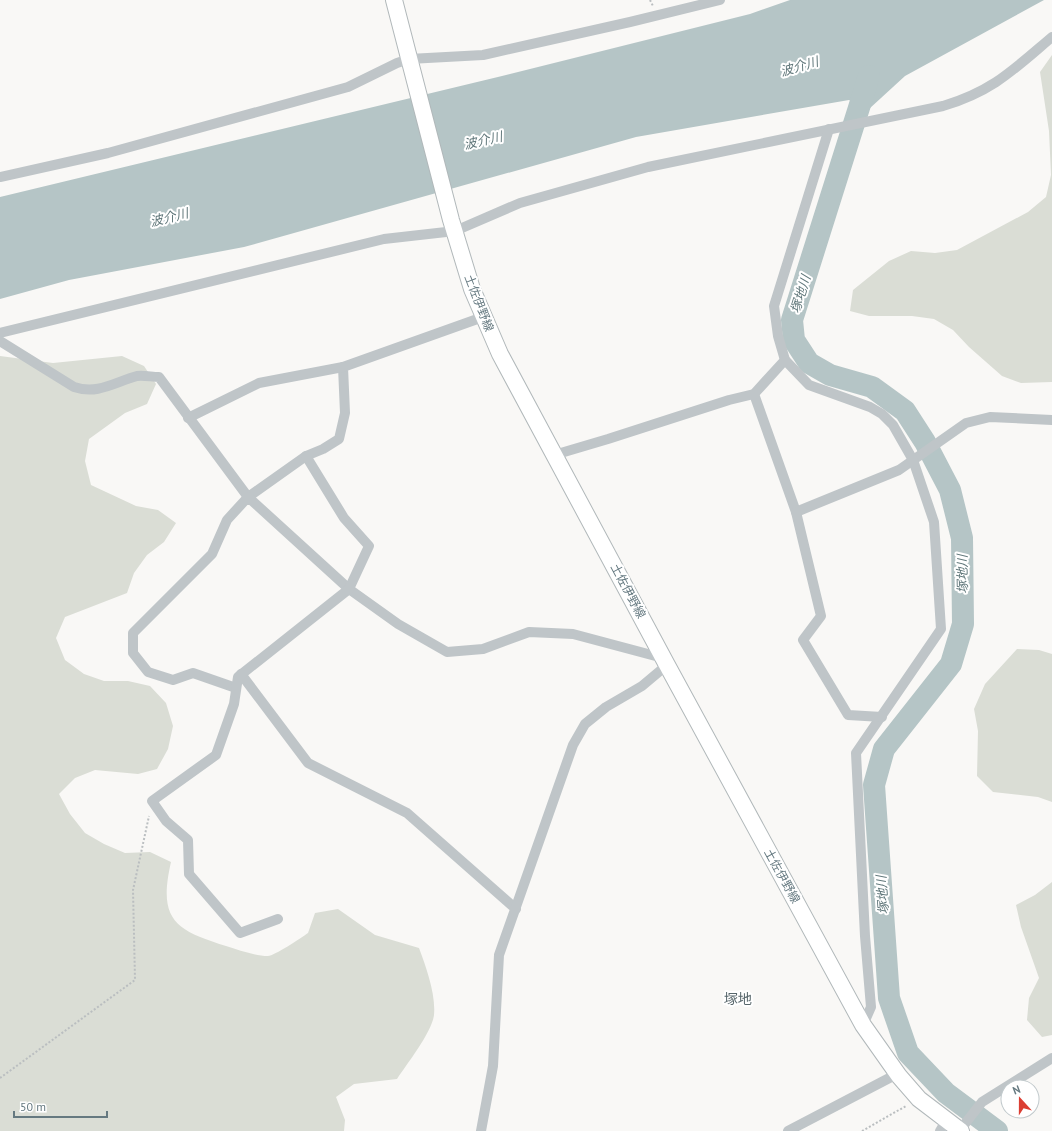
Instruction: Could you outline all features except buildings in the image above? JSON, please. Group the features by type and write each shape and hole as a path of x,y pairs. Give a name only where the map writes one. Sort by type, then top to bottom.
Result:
{"main road":[{"name":"土佐伊野線","path":"394,0 453,225 483,318 500,354 665,662 863,1025 897,1074 943,1126 961,1130"}],"street":[{"path":"0,177 108,153 348,87 397,63 483,54 630,22 720,0"},
{"path":"0,333 384,238 453,225 599,180 648,167 868,121 914,113 964,100 1003,79 1052,37"},
{"path":"832,129 774,306 778,336 784,360 809,385 826,392 851,399 882,414 893,425 913,460 934,522 941,629 856,753 865,936 871,1006 863,1025"},
{"path":"188,418 259,383 344,367 483,318"},
{"path":"0,341 74,387 85,390 102,389 138,376 159,377 248,497 349,589 398,624 447,652 483,649 529,632 573,634 665,662 642,686 606,706 585,724 573,745 499,955 493,1066 481,1131"},
{"path":"554,454 608,440 729,400 754,394 784,360"},
{"path":"236,688 193,673 173,680 148,672 133,653 132,633 212,554 227,520 248,497 306,456 323,449 340,439 345,413 344,367"},
{"path":"754,394 796,512 821,616 803,640 848,715 882,717"},
{"path":"796,512 899,470 966,423 977,419 990,417 1052,420"},
{"path":"278,919 240,933 189,874 188,840 166,821 152,801 216,755 234,704 238,677 349,589 369,546 344,518 306,456"},
{"path":"241,674 308,763 407,813 516,909"},
{"path":"961,1130 982,1102 1052,1058"},
{"path":"788,1131 897,1074"}],"path":[{"path":"0,1078 135,980 133,890 152,801"},
{"path":"862,1131 919,1099"}],"shaded area":[{"path":"1052,55 1052,382 1021,383 1002,376 969,347 953,330 934,319 912,316 869,316 850,311 853,290 889,261 911,251 935,253 957,250 1028,212 1046,197 1051,175 1049,131 1040,72"},
{"path":"0,356 53,363 122,356 144,366 156,384 147,404 125,413 89,439 85,461 91,485 136,506 158,510 176,523 164,542 147,555 134,573 127,593 65,617 56,638 65,660 84,674 104,681 128,681 150,686 166,703 173,726 168,749 157,769 138,774 95,770 75,778 59,794 70,814 85,833 104,844 125,853 150,852 171,862 167,881 169,909 174,919 182,927 208,940 258,955 268,956 281,950 308,933 315,913 338,909 375,935 419,948 427,972 433,998 434,1015 429,1030 397,1079 354,1084 336,1097 345,1120 344,1131 0,1131"},
{"path":"1017,649 1039,650 1052,654 1052,802 1038,797 993,792 977,776 978,731 974,709 985,684"},
{"path":"1052,882 1052,1035 1042,1037 1027,1020 1029,998 1039,978 1021,927 1016,905 1035,895"}],"water":[{"name":"波介川","path":"790,0 1044,0 905,76 869,109 849,100 636,137 244,247 69,280 0,299 0,197 502,76 750,14"}],"waterway":[{"name":"塚地川","path":"869,76 792,320 794,340 809,363 830,375 872,387 905,411 925,442 950,490 962,538 963,624 951,664 884,749 874,785 889,998 908,1053 946,1093 997,1131"}],"district":[{"name":"塚地","path":"738,999"}]}
